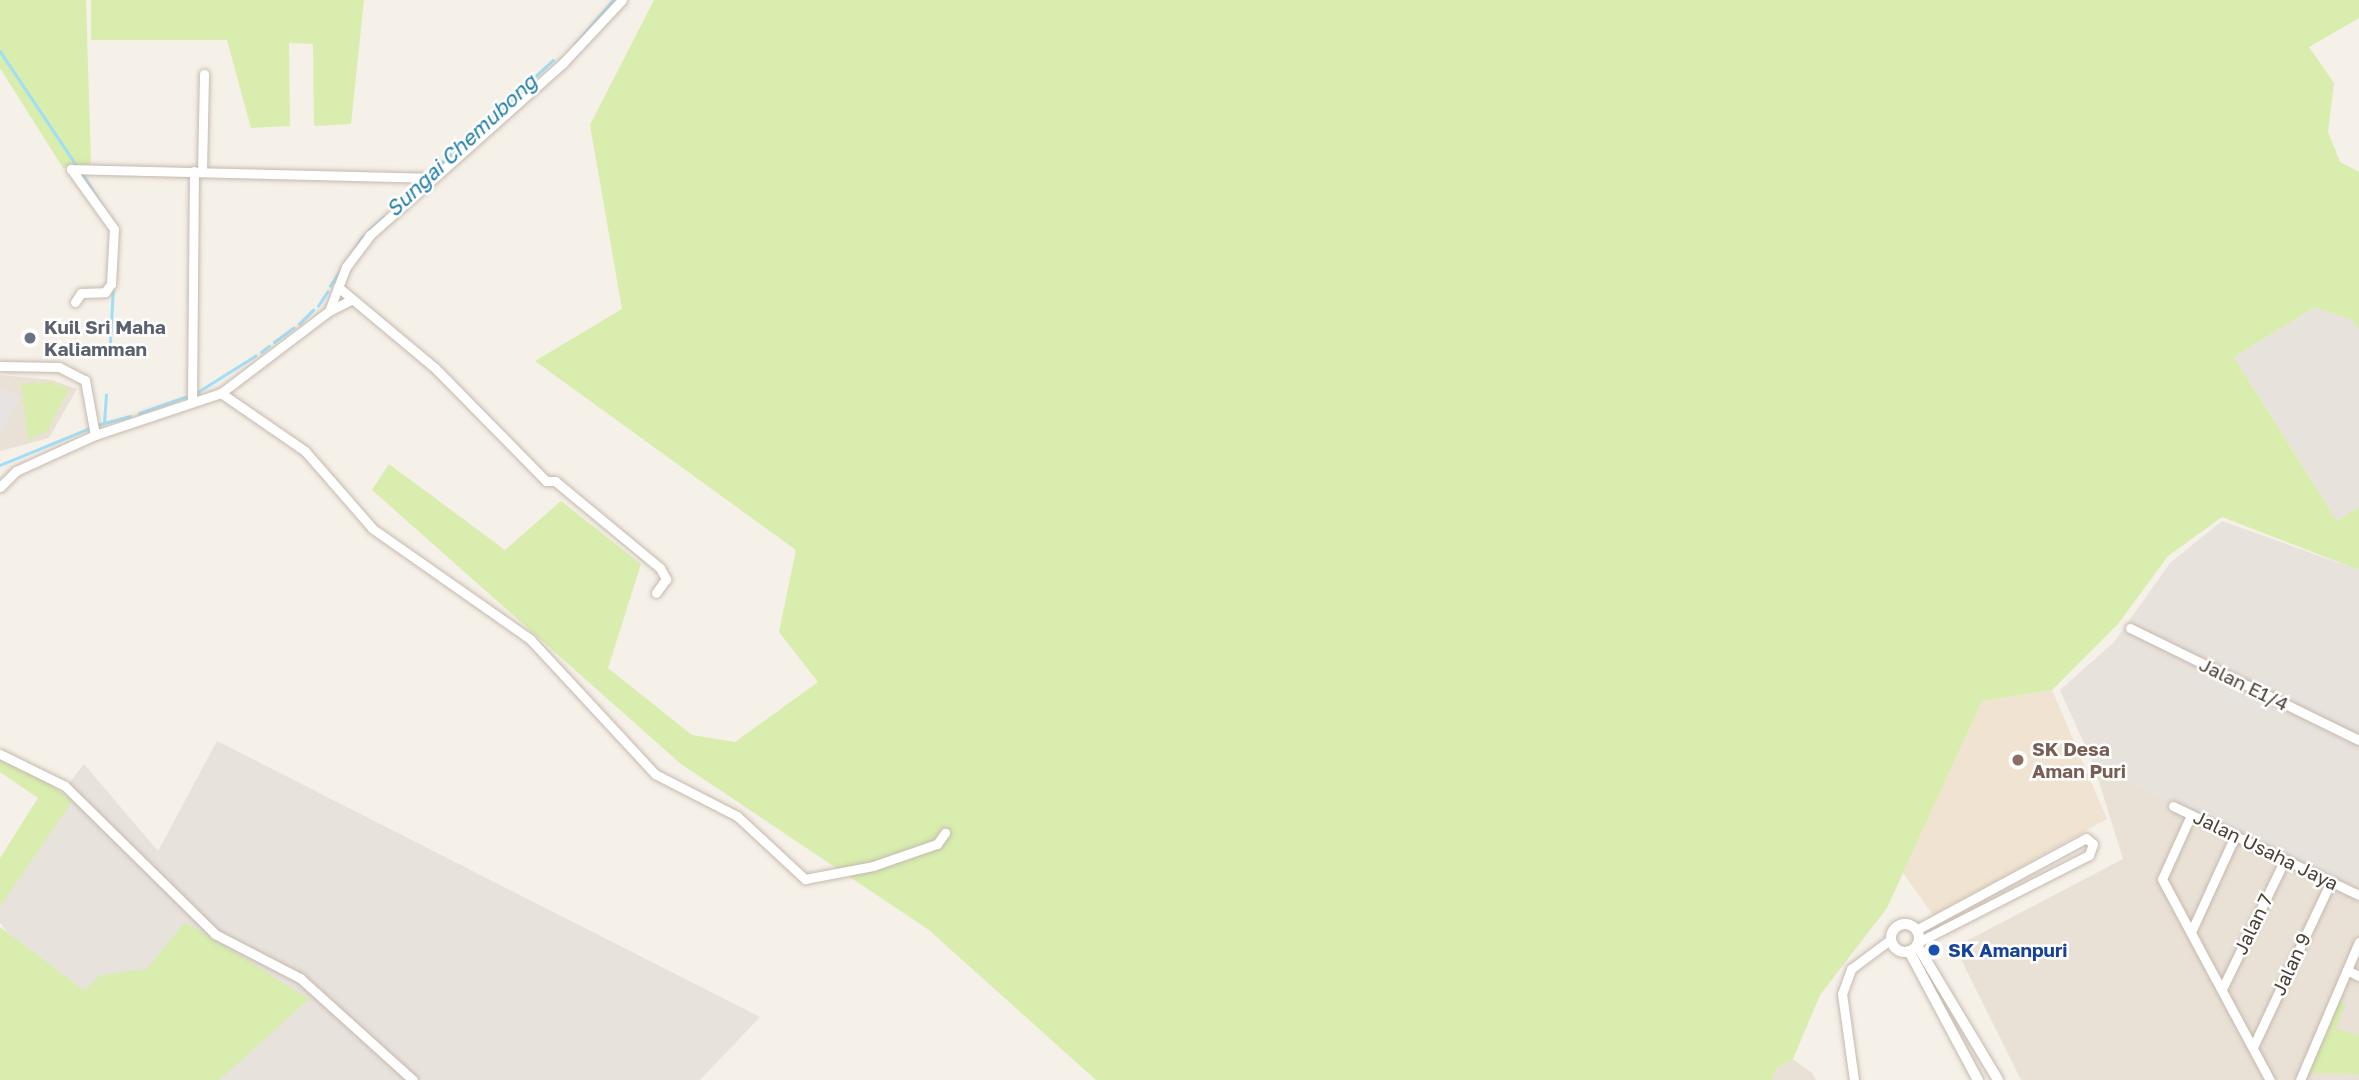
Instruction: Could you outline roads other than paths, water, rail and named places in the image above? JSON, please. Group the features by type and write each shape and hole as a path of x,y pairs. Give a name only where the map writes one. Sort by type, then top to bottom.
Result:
{"street":[{"path":"329,311 338,287 370,235 430,176 563,63 622,0"},
{"path":"192,402 198,171 204,74"},
{"path":"75,302 81,293 105,292 111,284 114,229 71,169 430,176"},
{"path":"338,287 435,368 546,481 555,481 660,568 666,579 656,593"},
{"path":"0,486 16,471 95,434 221,393 329,311 351,300"},
{"path":"0,366 59,367 85,380 95,434"},
{"path":"221,393 304,451 373,529 530,639 655,774 737,816 805,878 873,866 936,844 945,834"},
{"name":"Jalan E1/4","path":"2130,628 2359,740"},
{"path":"0,754 65,786 215,934 300,978 413,1080"},
{"name":"Jalan Usaha Jaya","path":"2173,806 2359,895"},
{"path":"2191,814 2163,882 2270,1080"},
{"path":"2191,932 2235,836"},
{"path":"1854,1080 1842,993 1851,969 1891,939 1900,925 1916,930 2086,838 2094,845 2089,855 1914,946"},
{"name":"Jalan 7","path":"2222,989 2285,859"},
{"name":"Jalan 9","path":"2253,1047 2331,881"},
{"path":"1916,930 1914,946 1978,1080"},
{"path":"1891,939 1914,946 1998,1080"},
{"path":"2300,1080 2359,942"},
{"path":"2347,970 2359,976"}],"waterway":[{"name":"Sungai Chemubong","path":"575,44 613,0"},
{"path":"0,51 77,166"},
{"name":"Sungai Chemubong","path":"429,174 553,60"},
{"path":"82,173 116,228"},
{"name":"Sungai Chemubong","path":"399,203 422,181"},
{"name":"Sungai Chemubong","path":"369,230 384,217"},
{"name":"Sungai Chemubong","path":"330,286 362,237"},
{"path":"110,342 113,287"},
{"name":"Sungai Chemubong","path":"318,306 327,292"},
{"name":"Sungai Chemubong","path":"299,324 313,310"},
{"name":"Sungai Chemubong","path":"274,342 293,328"},
{"name":"Sungai Chemubong","path":"261,352 269,346"},
{"name":"Sungai Chemubong","path":"196,393 255,356"},
{"path":"104,423 106,395"},
{"name":"Sungai Chemubong","path":"139,413 185,397"},
{"name":"Sungai Chemubong","path":"97,425 130,416"},
{"name":"Sungai Chemubong","path":"0,465 90,428"}],"place":[{"name":"Kuil Sri Maha Kaliamman","path":"30,338"},
{"name":"SK Desa Aman Puri","path":"2018,760"},
{"name":"SK Amanpuri","path":"1934,950"}]}
